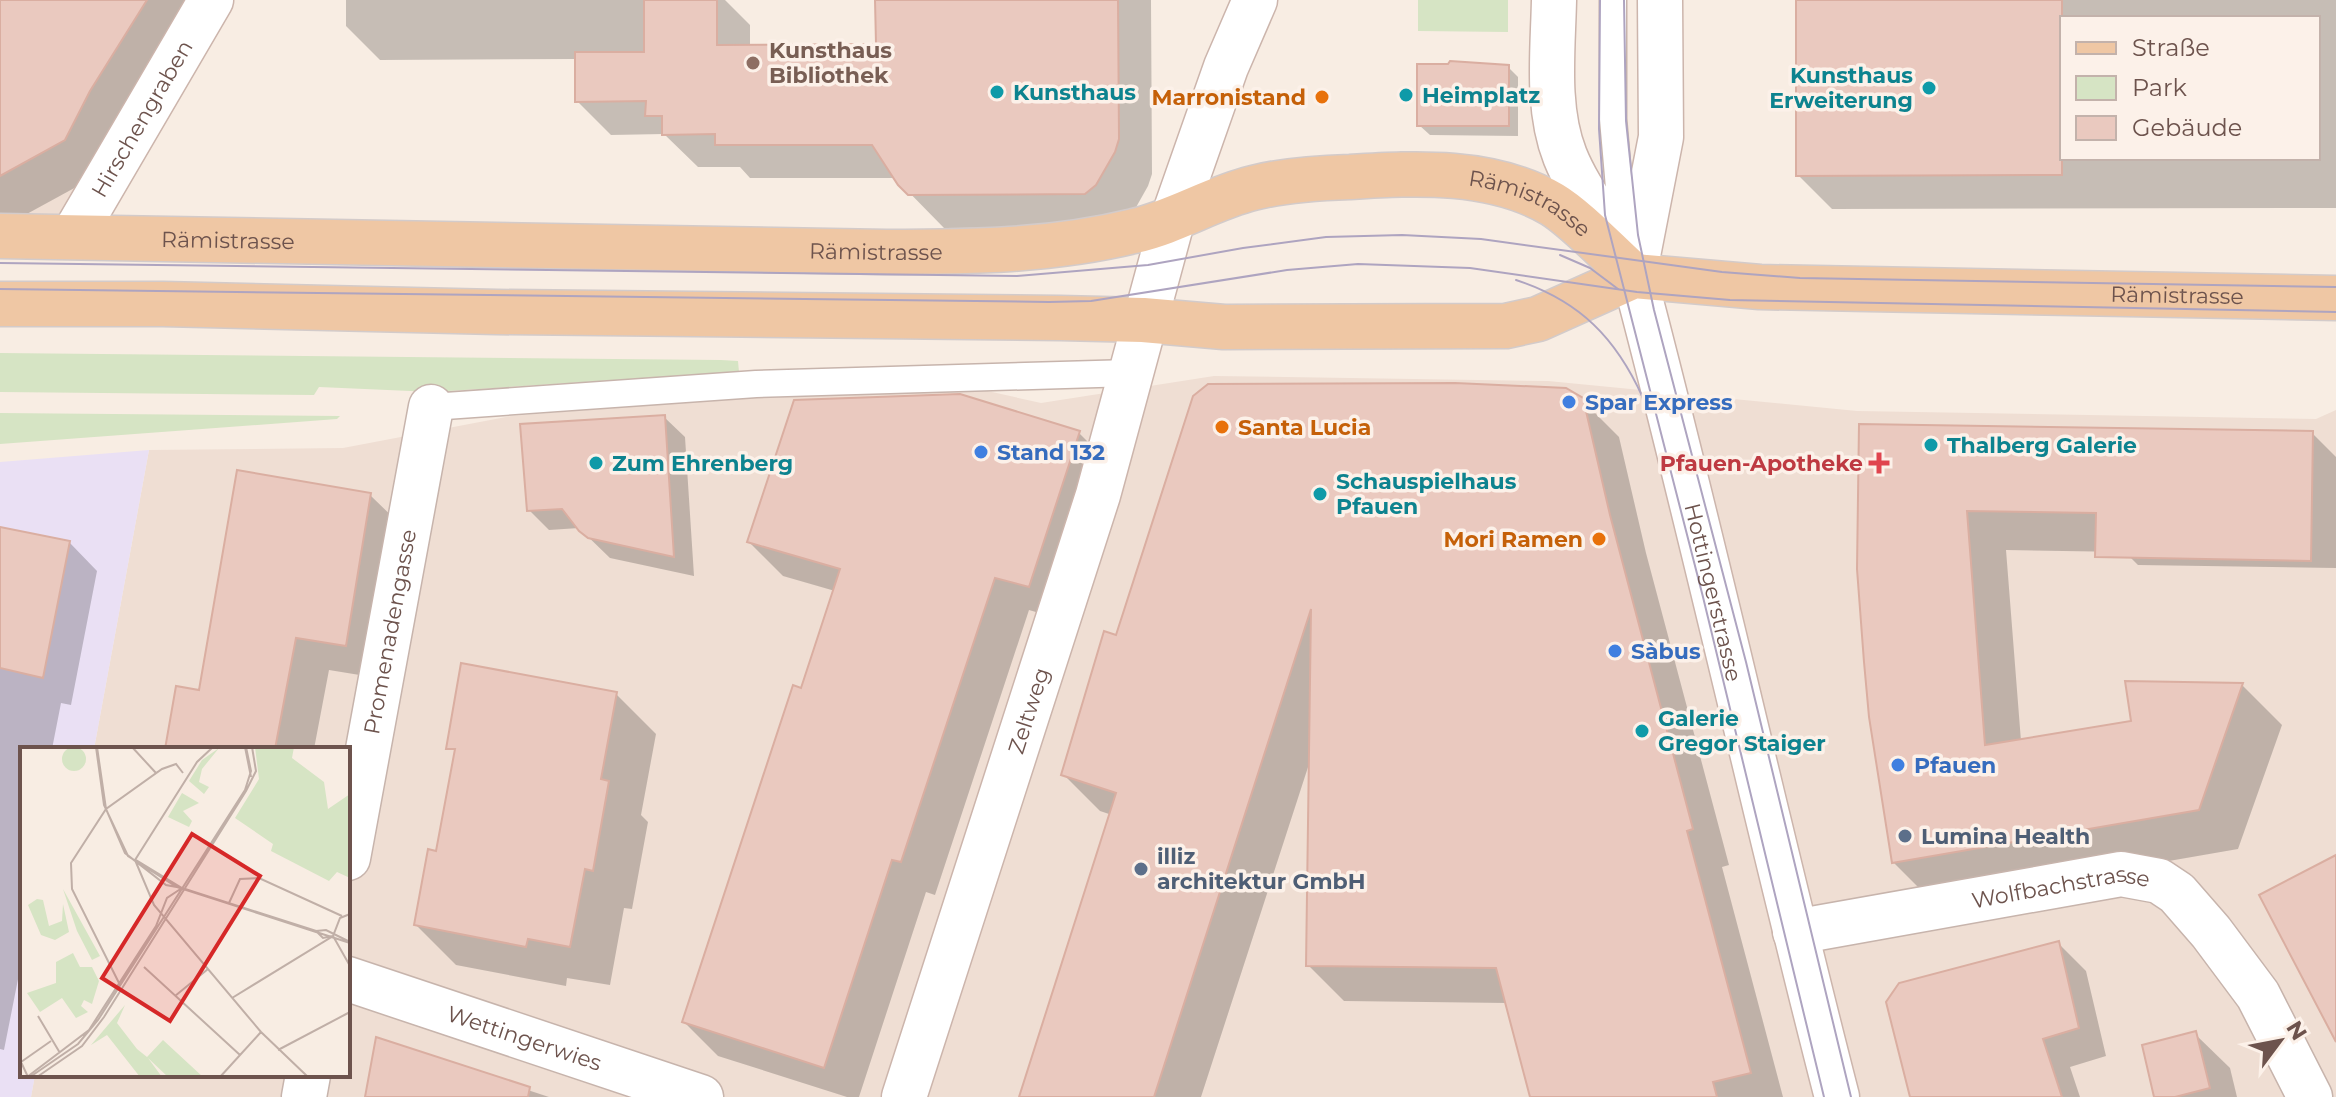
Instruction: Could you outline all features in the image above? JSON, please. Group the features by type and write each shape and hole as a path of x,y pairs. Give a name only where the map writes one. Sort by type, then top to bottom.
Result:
{"main road":[{"name":"Rämistrasse","path":"0,236 998,251 1089,241 1137,231 1220,197 1257,187 1307,180 1413,173 1483,179 1523,190 1554,206 1634,276"},
{"path":"46,303 73,236"},
{"name":"Rämistrasse","path":"0,304 1143,320 1224,327 1506,326 1538,319 1634,276 1760,287 2336,298"}],"street":[{"name":"Hirschengraben","path":"73,236 211,0"},
{"path":"1143,320 1173,218 1226,67 1255,0"},
{"path":"1554,0 1552,66 1559,135 1566,158 1634,276"},
{"path":"1634,276 1661,137 1660,0"},
{"name":"Hottingerstrasse","path":"1634,276 1837,1097"},
{"name":"Zeltweg","path":"904,1097 1098,495 1143,320"},
{"name":"Promenadengasse","path":"350,847 431,407"},
{"name":"Wolfbachstrasse","path":"1795,932 2121,874 2159,881 2177,893 2211,932 2258,995 2310,1097"},
{"name":"Wettingerwies","path":"350,980 701,1097"},
{"path":"304,1097 308,1077"}],"lane":[{"path":"1613,0 1613,119 1620,199 1634,276"},
{"path":"431,407 756,384 1131,373"}],"shaded area":[{"path":"0,0 211,0 73,236 0,236"},
{"path":"1214,376 1548,381 1857,411 2316,419 2336,410 2336,1097 31,1097 35,1077 350,1077 350,747 94,747 149,450 343,448 511,416 947,382 1041,403"},
{"path":"149,450 94,747 20,747 20,1077 35,1077 31,1097 0,1097 0,462"}],"green space":[{"path":"1418,0 1508,0 1508,32 1418,31"},
{"path":"0,353 721,360 738,361 739,372 433,392 319,387 314,395 0,392"},
{"path":"0,413 340,416 337,419 0,444"}],"building":[{"path":"0,0 147,0 90,91 65,140 0,176"},
{"name":"Kunsthaus","path":"644,0 717,0 717,45 876,44 875,0 1118,0 1119,139 1096,185 1085,194 908,195 872,145 715,145 715,134 662,135 662,116 645,116 646,101 575,102 575,52 644,52"},
{"name":"Kunsthaus Erweiterung","path":"1796,0 2062,0 2062,175 1796,176"},
{"path":"1450,61 1509,65 1509,126 1417,126 1417,64 1448,64"},
{"path":"1455,383 1566,388 1583,398 1610,515 1693,829 1687,831 1751,1073 1713,1082 1717,1097 1530,1097 1496,968 1306,966 1311,609 1154,1097 1019,1097 1116,793 1061,775 1104,631 1116,635 1193,396 1208,384"},
{"path":"960,394 1080,431 1029,587 995,578 901,862 892,860 824,1068 682,1022 793,685 801,688 840,569 747,542 794,400"},
{"name":"Zum Ehrenberg","path":"665,415 674,557 588,538 562,509 527,511 520,424"},
{"path":"1859,424 2313,431 2311,561 2095,557 2096,513 1967,511 1985,745 2131,721 2125,681 2243,683 2199,810 1892,863 1869,717 1857,569"},
{"path":"237,470 371,493 346,646 296,638 275,747 165,747 176,686 199,690"},
{"path":"0,527 70,541 43,678 0,668"},
{"path":"461,663 617,692 601,779 609,781 593,871 585,869 570,947 528,939 526,947 414,925 428,849 436,851 455,749 446,749"},
{"path":"2336,855 2336,1042 2259,895"},
{"path":"2059,941 2079,1028 2043,1039 2062,1097 1910,1097 1886,1002 1899,983"},
{"path":"2196,1031 2210,1088 2175,1097 2154,1097 2142,1045"},
{"path":"376,1037 530,1087 528,1097 365,1097"}],"tram line":[{"path":"1600,0 1599,129 1605,215 1703,597 1824,1097"},
{"path":"1624,0 1626,121 1638,235 1654,310 1746,662 1851,1097"},
{"path":"0,263 1017,276 1148,265 1326,237 1402,235 1481,239 1722,272 1800,278 2336,287"},
{"path":"1560,255 1590,268 1618,289"},
{"path":"0,289 1049,302 1091,301 1287,270 1358,264 1470,268 1637,292 1730,300 2336,312"},
{"path":"1516,280 1559,299 1593,324 1621,357 1643,398"}],"place":[{"name":"Kunsthaus Bibliothek","path":"753,63"},
{"name":"Kunsthaus Erweiterung","path":"1929,88"},
{"name":"Kunsthaus","path":"997,92"},
{"name":"Heimplatz","path":"1406,95"},
{"name":"Marronistand","path":"1322,97"},
{"name":"Spar Express","path":"1569,402"},
{"name":"Santa Lucia","path":"1222,427"},
{"name":"Thalberg Galerie","path":"1931,445"},
{"name":"Stand 132","path":"981,452"},
{"name":"Zum Ehrenberg","path":"596,463"},
{"name":"Pfauen-Apotheke","path":"1879,463"},
{"name":"Schauspielhaus Pfauen","path":"1320,494"},
{"name":"Mori Ramen","path":"1599,539"},
{"name":"Sàbus","path":"1615,651"},
{"name":"Galerie Gregor Staiger","path":"1642,731"},
{"name":"Pfauen","path":"1898,765"},
{"name":"Lumina Health","path":"1905,836"},
{"name":"illiz architektur GmbH","path":"1141,869"}]}
